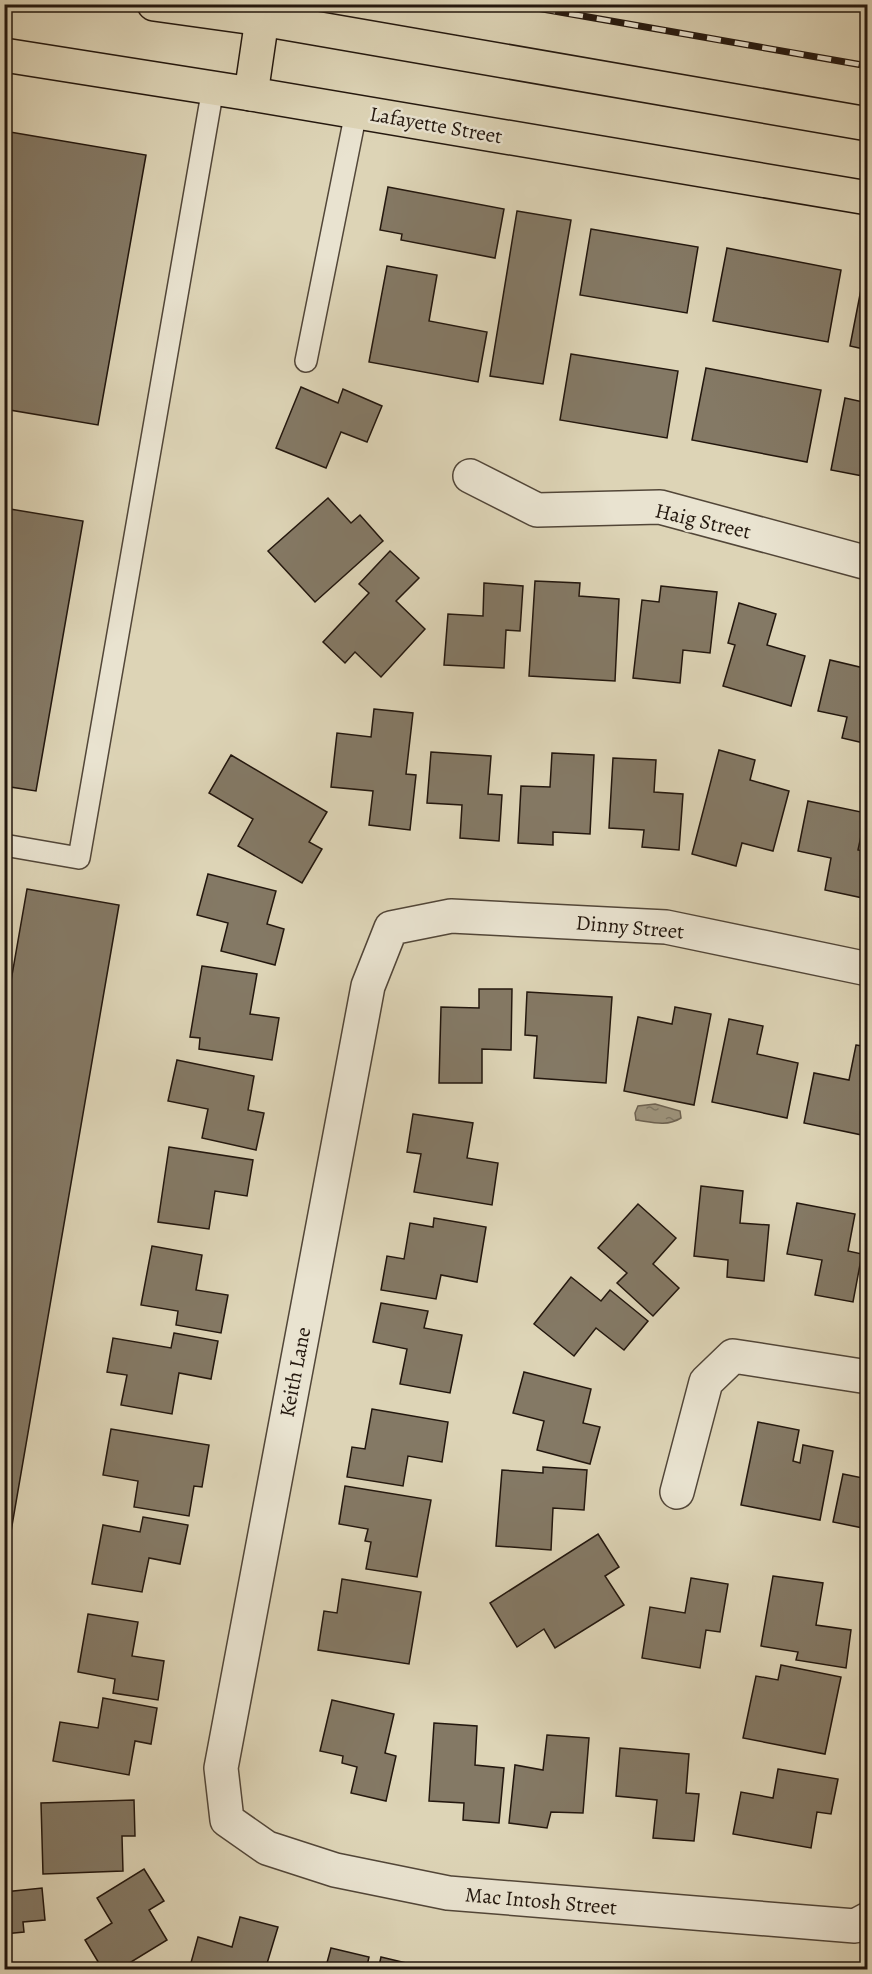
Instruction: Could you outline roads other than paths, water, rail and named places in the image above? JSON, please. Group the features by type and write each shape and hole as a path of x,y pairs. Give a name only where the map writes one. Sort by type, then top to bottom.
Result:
{"main road":[{"path":"154,4 262,19 867,124"},
{"path":"251,94 262,19"},
{"name":"Lafayette Street","path":"4,55 251,94 867,198"}],"street":[{"name":"Haig Street","path":"471,476 537,510 660,507 867,563"},
{"name":"Dinny Street","path":"391,928 451,916 666,927 867,969"},
{"name":"Keith Lane","path":"227,1821 221,1768 223,1756 368,986 391,928"},
{"path":"677,1492 706,1382 732,1356 867,1377"},
{"name":"Mac Intosh Street","path":"227,1821 267,1848 335,1870 448,1893 855,1926 867,1919"}],"lane":[{"path":"4,845 79,858 213,88"},
{"path":"306,361 356,112"}],"water":[{"path":"655,1104 680,1111 681,1118 665,1123 636,1120 635,1113 638,1106"}],"railway":[{"path":"514,4 868,66"}]}
